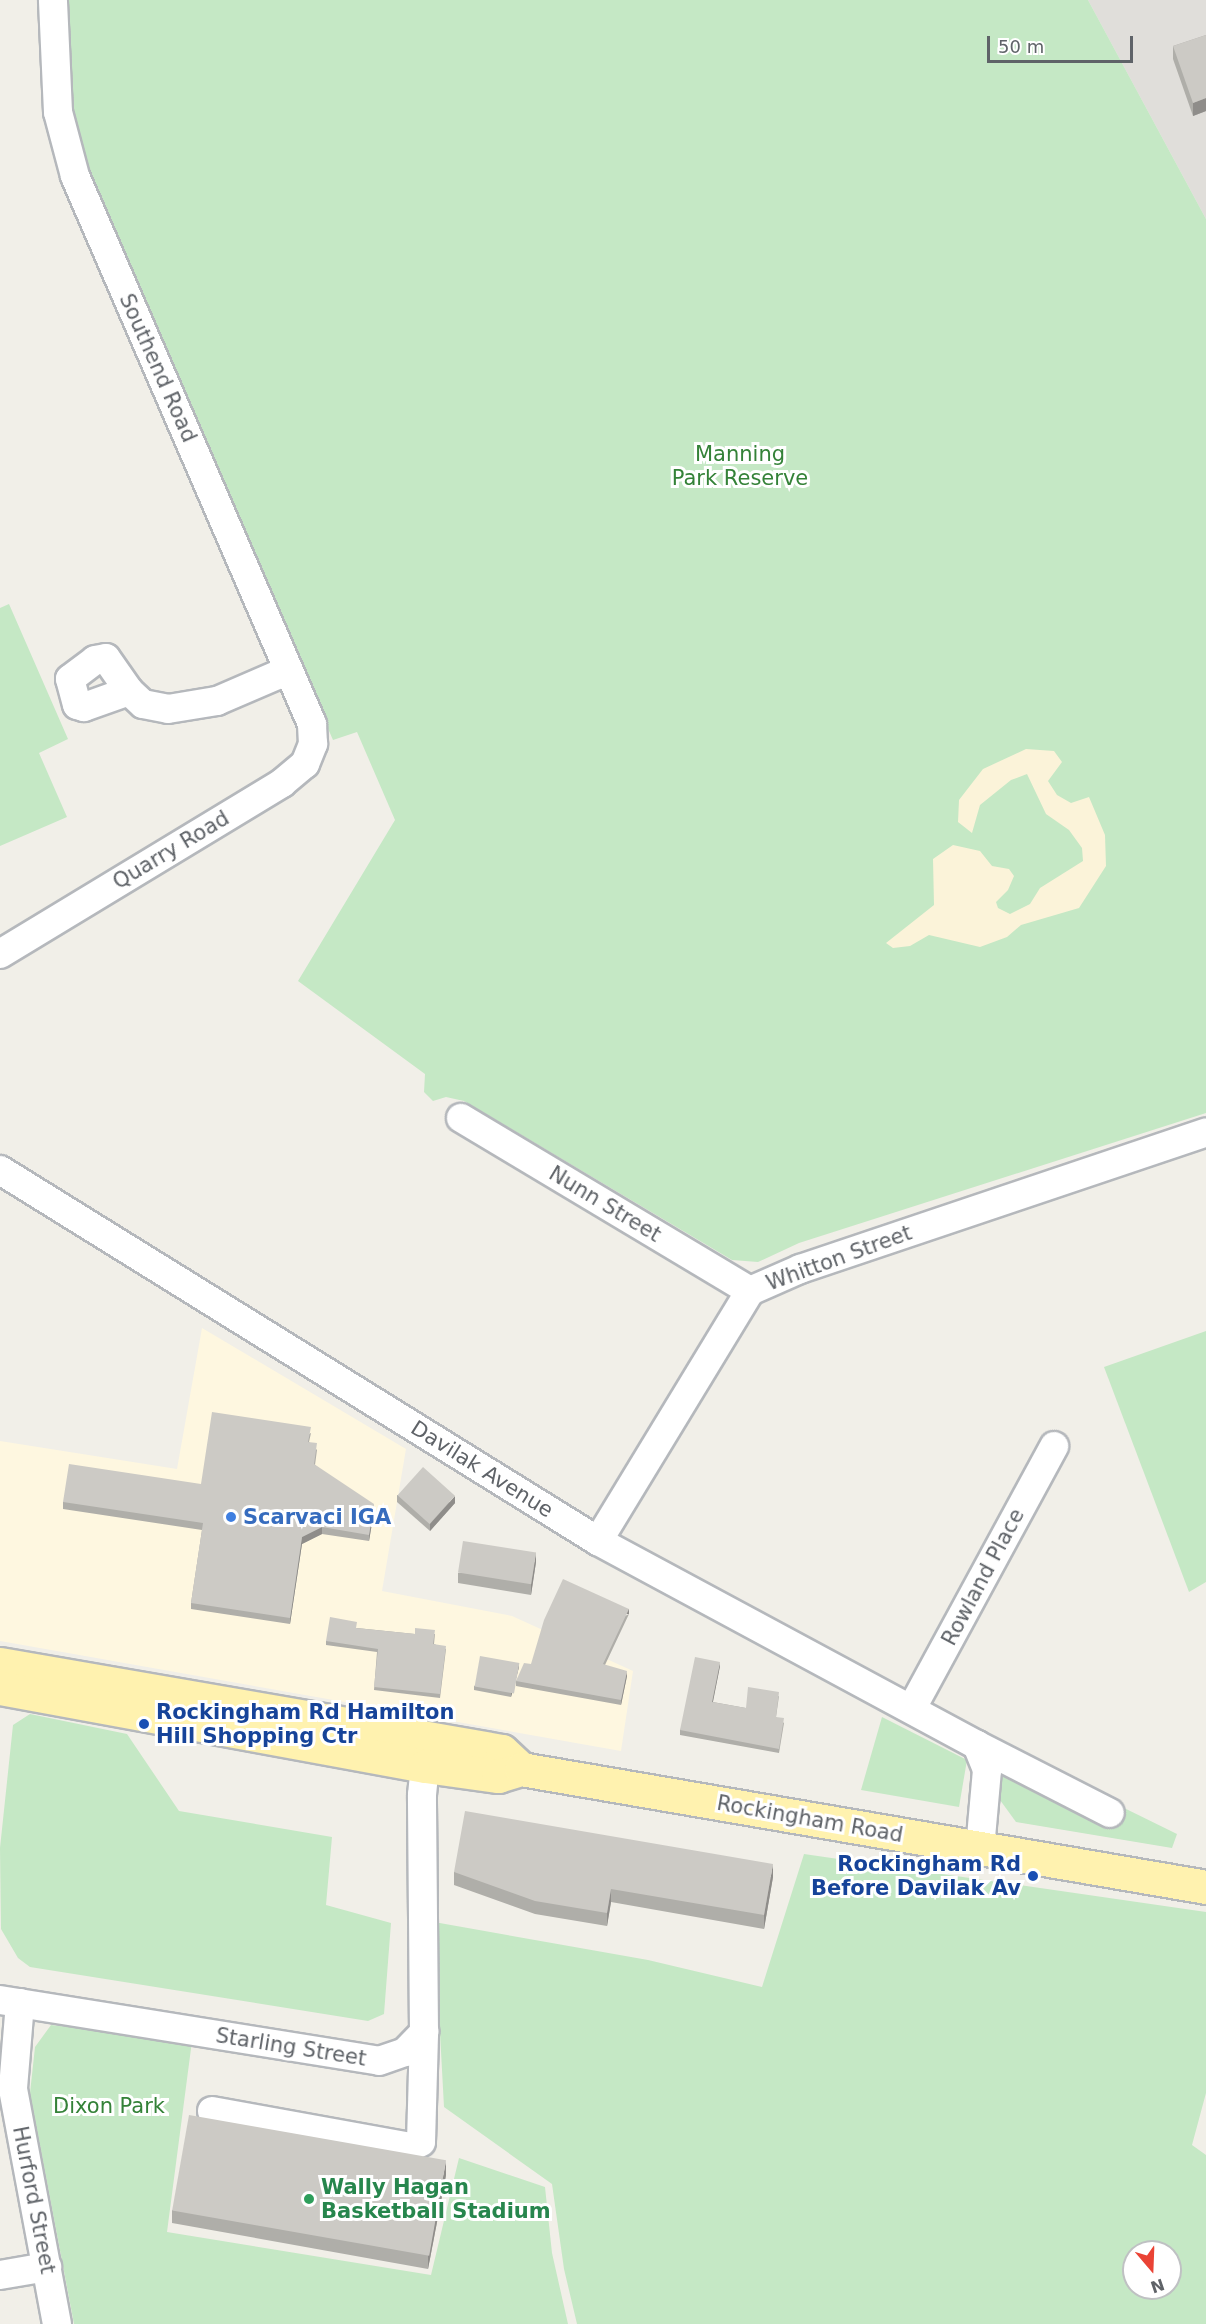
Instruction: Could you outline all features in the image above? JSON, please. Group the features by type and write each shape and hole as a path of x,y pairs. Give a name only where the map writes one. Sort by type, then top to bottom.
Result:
{"main road":[{"name":"Rockingham Road","path":"2,1682 426,1752 502,1751 521,1770 1206,1887"}],"street":[{"name":"Southend Road","path":"53,0 58,112 75,176 312,724"},
{"path":"129,691 143,704 186,709 217,701 289,670"},
{"name":"Quarry Road","path":"0,954 282,783 305,764 313,744 312,724"},
{"name":"Nunn Street","path":"461,1118 750,1290"},
{"name":"Whitton Street","path":"598,1541 750,1290 800,1269 1206,1132"},
{"name":"Davilak Avenue","path":"0,1170 598,1541 977,1745 1110,1813"},
{"name":"Rowland Place","path":"912,1708 1054,1446"},
{"path":"977,1745 987,1770 980,1848"},
{"path":"212,2111 411,2147 421,2142 426,1752"},
{"name":"Starling Street","path":"10,2002 379,2061 405,2052 424,2032"},
{"name":"Hurford Street","path":"10,2002 13,2089 57,2324"},
{"path":"0,2275 47,2267"}],"shaded area":[{"path":"1088,0 1206,0 1206,219 1137,91"},
{"path":"202,1328 406,1449 382,1591 512,1616 633,1671 621,1751 0,1641 0,1441 177,1469"}],"green space":[{"name":"Manning Park Reserve","path":"65,0 1088,0 1206,219 1206,1113 799,1243 758,1262 732,1260 464,1101 446,1097 433,1101 424,1092 425,1074 298,981 395,820 357,732 333,740 84,170 66,113"},
{"path":"9,604 68,739 39,753 67,817 0,846 0,608"},
{"path":"1206,1331 1206,1582 1189,1592 1104,1367"},
{"path":"30,1714 127,1734 179,1811 332,1837 326,1905 391,1923 384,2014 368,2021 30,1967 18,1958 1,1929 0,1848 13,1725"},
{"path":"882,1717 967,1760 959,1807 861,1790"},
{"path":"1001,1769 1118,1805 1177,1834 1172,1848 1016,1822 1000,1800"},
{"path":"804,1854 1206,1912 1206,2093 1192,2145 1206,2155 1206,2324 577,2324 564,2269 552,2184 444,2107 434,1922 648,1960 762,1987"},
{"name":"Dixon Park","path":"51,2025 192,2041 167,2232 431,2275 459,2158 545,2187 552,2253 568,2324 74,2324 30,2093 35,2047"}],"sand":[{"path":"1026,749 1054,751 1062,762 1048,781 1057,795 1071,803 1089,797 1105,835 1106,866 1079,908 1021,925 1007,937 980,947 929,935 910,946 893,948 886,943 934,905 933,859 953,845 980,851 992,866 1009,869 1014,876 1008,890 996,902 998,908 1010,914 1030,904 1040,888 1083,861 1082,848 1069,830 1046,814 1027,774 1011,780 980,805 972,833 958,822 959,800 983,769"}],"building":[{"path":"1206,35 1206,98 1193,103 1173,46"},
{"path":"212,1412 311,1427 308,1442 317,1443 314,1464 374,1504 369,1535 322,1527 302,1537 290,1618 191,1603 203,1523 63,1502 69,1464 201,1484"},
{"path":"423,1467 455,1496 430,1524 398,1495"},
{"path":"463,1541 536,1553 531,1584 458,1573"},
{"path":"563,1579 629,1609 603,1664 627,1671 621,1700 516,1681 524,1663 531,1664 544,1620"},
{"path":"330,1617 357,1622 356,1628 415,1634 415,1628 435,1630 433,1644 446,1646 440,1694 374,1687 378,1649 326,1641"},
{"path":"480,1656 519,1663 514,1693 475,1687"},
{"path":"695,1657 720,1662 712,1702 746,1708 748,1687 779,1692 776,1717 784,1718 779,1749 680,1730"},
{"path":"465,1811 773,1864 764,1915 611,1889 607,1913 535,1901 454,1872"},
{"name":"Wally Hagan Basketball Stadium","path":"189,2115 446,2160 429,2256 172,2211"}],"place":[{"name":"Scarvaci IGA","path":"231,1517"},
{"name":"Rockingham Rd Hamilton Hill Shopping Ctr","path":"144,1724"},
{"name":"Rockingham Rd Before Davilak Av","path":"1033,1876"},
{"name":"Wally Hagan Basketball Stadium","path":"309,2199"}]}
